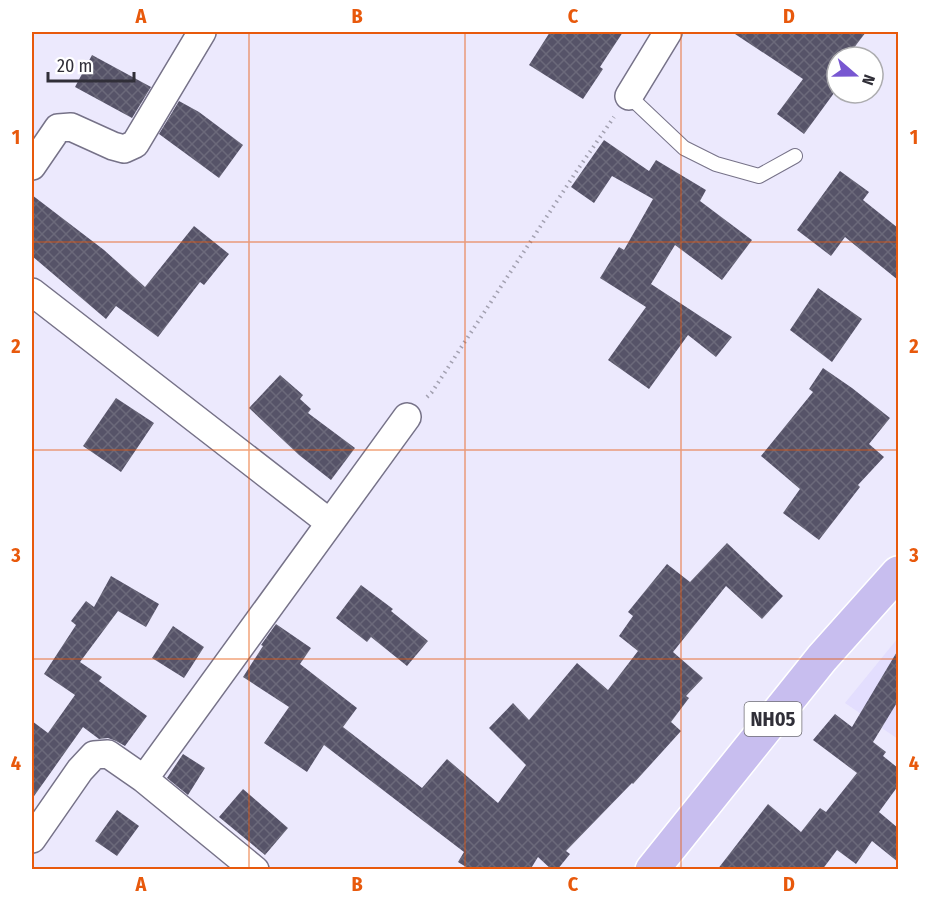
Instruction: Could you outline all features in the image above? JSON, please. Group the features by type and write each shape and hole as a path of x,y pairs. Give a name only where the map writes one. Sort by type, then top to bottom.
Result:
{"main road":[{"name":"NH05","path":"652,870 822,658 898,573"}],"street":[{"path":"32,166 58,128 70,127 124,149 135,144 202,32"},
{"path":"629,96 668,32"},
{"path":"32,292 330,523"},
{"path":"144,779 407,417"},
{"path":"32,838 80,770 94,755 108,754 144,779 255,870"}],"lane":[{"path":"629,96 684,148 716,164 759,176 795,156"}],"path":[{"path":"407,417 432,392 576,172 629,96"}],"shaded area":[{"path":"898,638 898,739 845,703"}],"building":[{"path":"550,32 623,32 600,67 603,69 583,99 529,65"},
{"path":"732,32 866,32 856,45 825,45 825,105 804,134 777,114 803,79"},
{"path":"92,55 151,87 132,118 75,87"},
{"path":"179,101 199,112 243,145 219,178 159,134"},
{"path":"604,140 649,171 656,160 706,190 700,201 752,240 722,280 675,245 651,284 732,337 716,357 688,335 649,389 608,360 646,307 600,278 619,247 624,250 653,199 612,176 594,203 571,187"},
{"path":"840,171 869,192 863,200 898,228 898,280 845,237 831,256 797,230"},
{"path":"32,195 104,250 145,287 194,226 229,254 204,285 200,282 158,337 116,306 106,319 32,256"},
{"path":"818,288 862,319 832,362 790,330"},
{"path":"823,368 890,418 869,444 884,457 858,485 860,487 819,540 783,513 800,489 761,456 813,392 809,389"},
{"path":"280,375 303,395 300,399 311,409 308,413 355,448 331,480 299,455 249,408"},
{"path":"116,398 154,423 121,472 83,446"},
{"path":"727,543 783,596 762,619 726,586 673,652 703,678 686,696 689,698 671,722 681,731 633,784 566,851 570,854 557,870 552,870 538,857 530,870 471,870 458,862 464,852 324,745 307,772 264,743 289,707 243,677 276,624 311,648 300,664 357,708 343,727 422,788 447,759 498,803 526,765 489,728 513,703 529,720 577,663 608,690 638,651 619,636 633,616 628,612 667,564 690,582"},
{"path":"111,576 159,604 146,627 118,611 80,662 102,677 99,681 147,716 125,746 108,738 99,739 83,727 32,799 32,721 48,733 75,695 44,674 76,625 71,621 86,601 94,607"},
{"path":"361,585 393,609 391,611 428,641 407,666 371,637 367,642 336,618"},
{"path":"173,626 204,647 184,678 152,658"},
{"path":"898,650 898,701 873,742 886,752 883,756 898,768 898,786 879,812 898,828 898,862 872,841 856,864 837,850 822,870 717,870 768,804 801,832 820,808 826,812 857,773 813,740 835,714 852,727"},
{"path":"183,754 205,768 188,795 167,778"},
{"path":"243,789 288,828 265,855 219,817"},
{"path":"117,810 139,826 117,856 95,841"}]}
